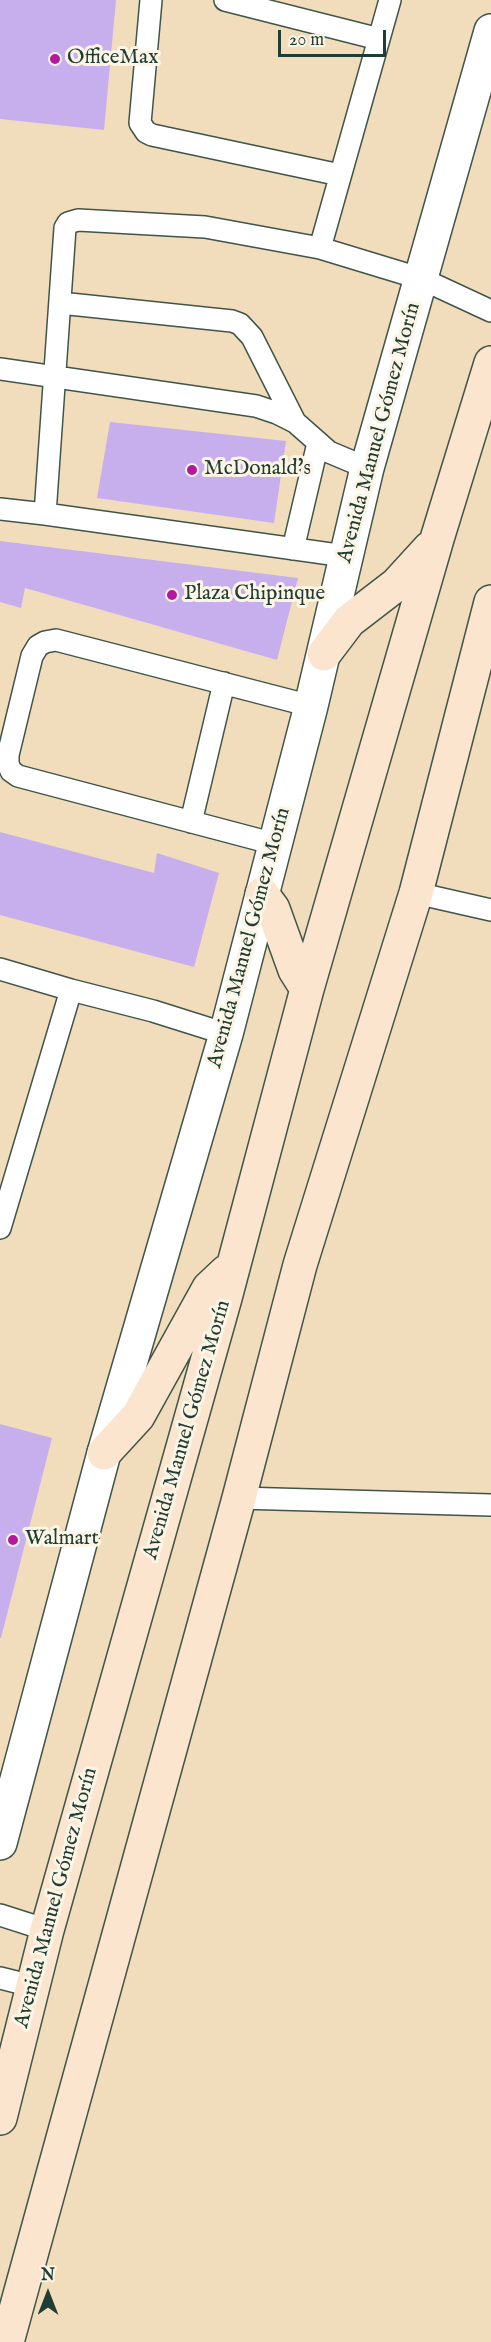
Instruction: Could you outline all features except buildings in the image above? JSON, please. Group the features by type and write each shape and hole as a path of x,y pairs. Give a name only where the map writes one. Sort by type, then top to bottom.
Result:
{"main road":[{"name":"Avenida Manuel Gómez Morín","path":"0,2118 47,1930 233,1268 307,989 437,539 491,363"},
{"path":"324,654 349,621 397,584 437,539"},
{"path":"7,2342 239,1498 300,1265 416,893 491,602"},
{"path":"262,894 273,909 295,970 307,989"},
{"path":"104,1453 138,1416 208,1288 233,1268"}],"street":[{"name":"Avenida Manuel Gómez Morín","path":"0,1843 104,1453 226,1034 324,654 367,468 491,31"}],"lane":[{"path":"151,0 141,123 146,132 340,175"},
{"path":"225,0 379,39"},
{"path":"320,248 390,0"},
{"path":"45,514 65,228 72,220 205,227 320,248 422,279 491,310"},
{"path":"60,303 232,321 240,324 252,337 296,422"},
{"path":"0,369 255,406 296,422 318,443 340,458 367,468"},
{"path":"293,549 318,443"},
{"path":"0,509 345,556"},
{"path":"276,844 18,776 11,771 8,755 32,656 38,646 56,640 311,706"},
{"path":"191,822 224,683"},
{"path":"416,893 491,910"},
{"path":"0,969 153,1011 226,1034"},
{"path":"0,1228 71,990"},
{"path":"239,1498 491,1505"},
{"path":"0,1915 47,1930"},
{"path":"0,1978 32,1986"}],"place":[{"name":"OfficeMax","path":"55,59"},
{"name":"McDonald's","path":"192,470"},
{"name":"Plaza Chipinque","path":"172,595"},
{"name":"Walmart","path":"13,1540"}]}
